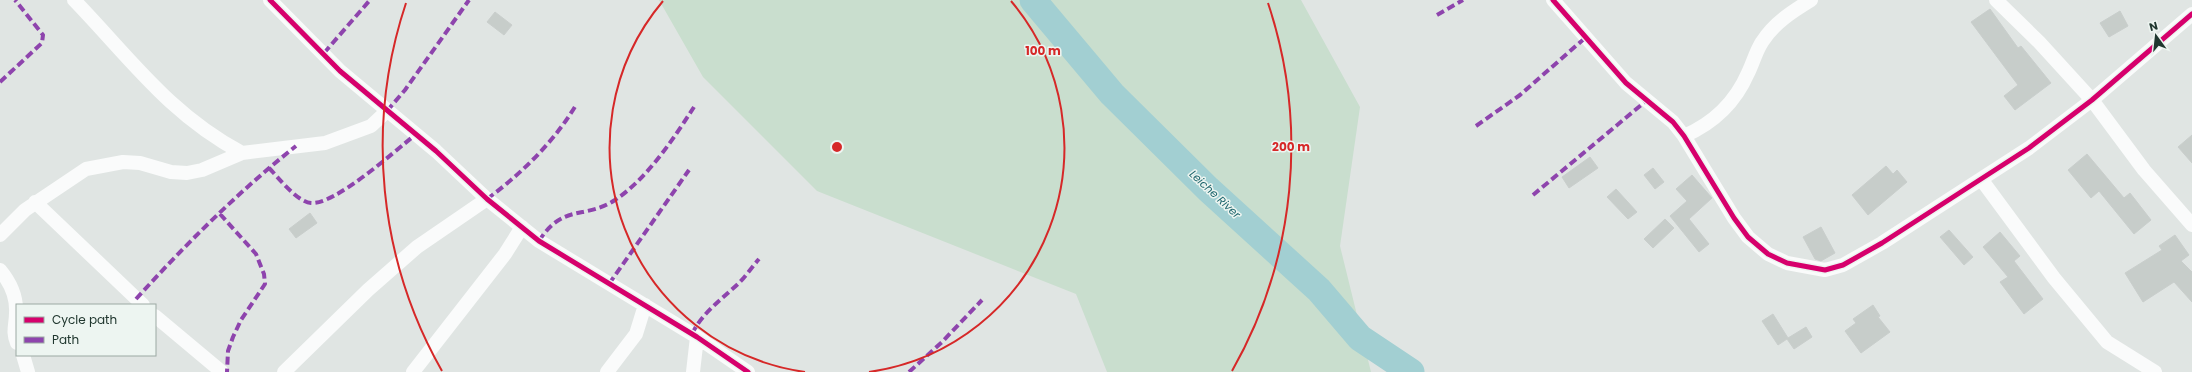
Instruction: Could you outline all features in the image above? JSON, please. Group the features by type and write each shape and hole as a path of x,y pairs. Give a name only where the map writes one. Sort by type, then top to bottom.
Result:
{"street":[{"path":"74,0 143,77 171,103 217,140 242,153"},
{"path":"270,0 340,71 436,151 487,199 539,241 697,337 748,372"},
{"path":"1553,0 1626,83 1673,122 1684,136 1734,218 1748,237 1768,254 1788,263 1806,268 1825,270 1843,265 2029,148 2092,100 2192,14"},
{"path":"1684,136 1703,128 1719,115 1739,92 1761,42 1778,22 1811,0"},
{"path":"1996,0 2039,42 2092,100 2144,170 2192,225"},
{"path":"0,236 25,210 35,202 86,169 123,162 140,163 171,172 187,173 202,170 242,153 325,143 371,126 387,111"},
{"path":"1981,179 2054,278 2107,342 2155,372"},
{"path":"284,372 368,290 417,246 487,199"},
{"path":"35,202 142,304"},
{"path":"413,372 505,254 522,227"},
{"path":"0,270 11,285 14,296 16,312 13,329 16,340"},
{"path":"607,372 636,334 645,305"},
{"path":"156,317 222,372"},
{"path":"693,372 697,337"},
{"path":"23,356 28,372"}],"green space":[{"path":"659,0 1301,0 1360,107 1340,246 1371,372 1107,372 1076,294 817,191 703,77"}],"building":[{"path":"1990,9 2018,48 2021,46 2051,83 2015,110 2004,96 2018,85 1971,22"},
{"path":"2120,11 2128,26 2109,37 2100,23"},
{"path":"495,12 512,25 504,35 487,22"},
{"path":"2192,135 2192,163 2178,147"},
{"path":"2087,154 2124,198 2130,193 2151,220 2134,234 2099,191 2091,198 2068,170"},
{"path":"1590,157 1598,168 1569,188 1562,177"},
{"path":"1886,166 1893,174 1897,170 1907,182 1868,215 1852,195"},
{"path":"1653,168 1664,182 1655,189 1644,175"},
{"path":"1692,175 1712,198 1689,219 1709,244 1699,252 1670,216 1687,201 1676,189"},
{"path":"1616,189 1637,212 1628,219 1607,197"},
{"path":"310,213 317,223 296,238 289,229"},
{"path":"1665,219 1674,228 1653,248 1644,239"},
{"path":"1821,227 1835,253 1821,261 1815,259 1803,237"},
{"path":"1949,230 1973,257 1964,265 1940,237"},
{"path":"2000,232 2020,256 2014,261 2043,299 2024,314 2000,282 2008,277 1983,247"},
{"path":"2175,235 2189,255 2181,261 2192,272 2192,302 2174,282 2143,302 2125,273 2162,250 2159,246"},
{"path":"1873,305 1880,316 1878,317 1890,332 1861,353 1845,331 1856,323 1853,319"},
{"path":"1773,314 1788,338 1806,327 1812,337 1794,349 1787,339 1778,345 1762,321"}],"waterway":[{"name":"Leiche River","path":"1033,0 1112,94 1208,189 1319,290 1360,338 1411,372"}],"marked path":[{"path":"0,82 42,43 43,35 15,0"},
{"path":"324,53 370,0"},
{"path":"387,111 405,90 469,0"},
{"path":"1437,15 1463,0"},
{"path":"1476,126 1520,95 1585,38"},
{"path":"1533,195 1646,101"},
{"path":"487,199 512,179 536,156 558,132 576,105"},
{"path":"539,241 548,229 557,221 574,214 604,206 627,191 649,170 678,132 694,107"},
{"path":"269,168 294,194 306,202 311,203 322,201 349,187 415,135"},
{"path":"136,299 213,219 296,146"},
{"path":"609,284 689,170"},
{"path":"220,214 256,254 264,274 265,284 241,320 233,337 228,351 227,372"},
{"path":"692,334 701,319 739,283 759,259"},
{"path":"909,372 942,342 982,300"}],"cycle path":[{"path":"270,0 340,71 436,151 487,199 539,241 697,337 748,372"},
{"path":"1553,0 1626,83 1673,122 1684,136 1734,218 1748,237 1768,254 1787,263 1825,270 1843,265 1882,243 2029,148 2092,100 2192,14"}]}
